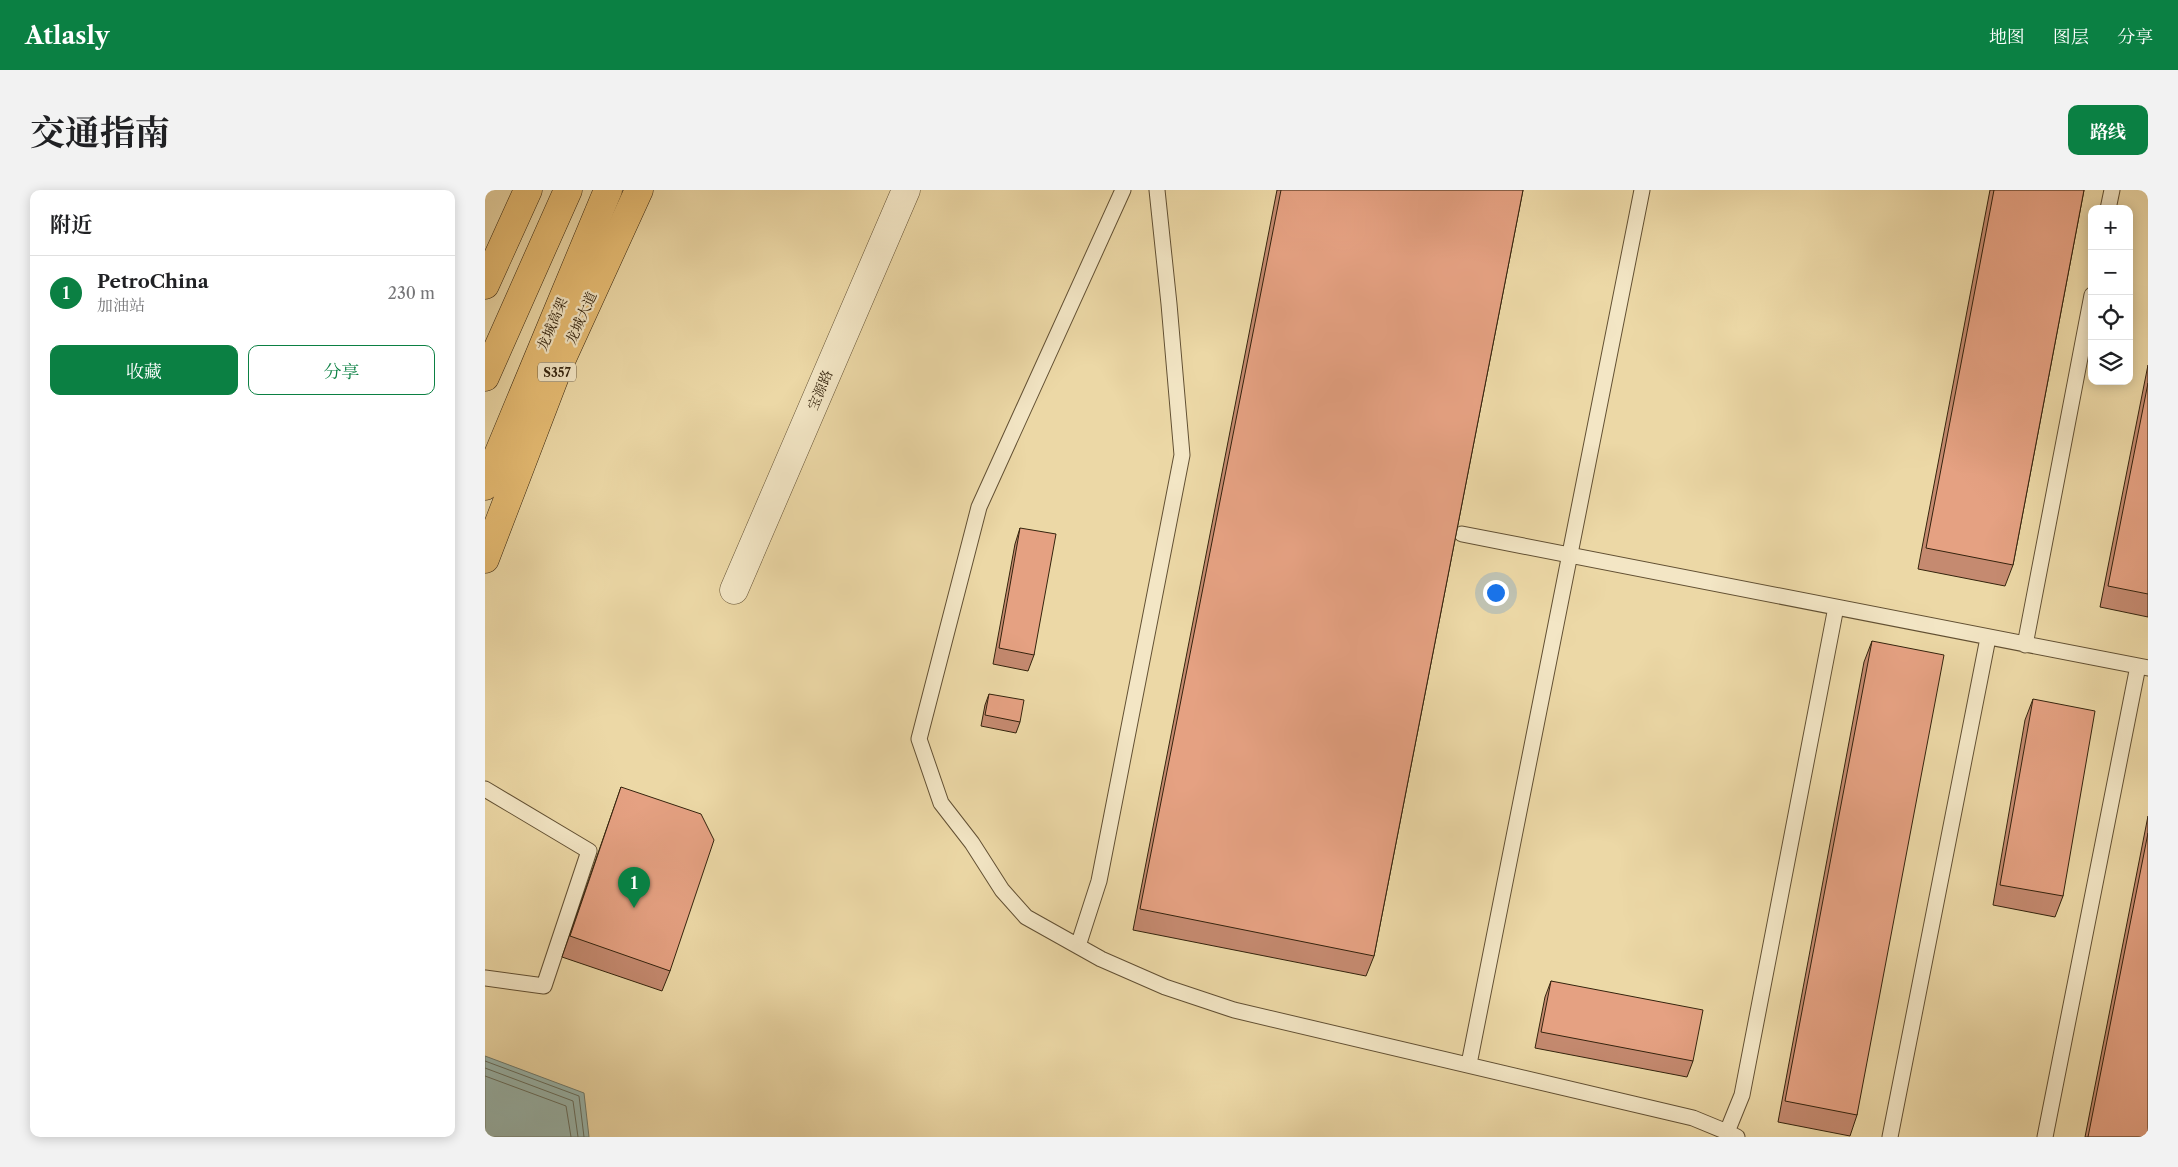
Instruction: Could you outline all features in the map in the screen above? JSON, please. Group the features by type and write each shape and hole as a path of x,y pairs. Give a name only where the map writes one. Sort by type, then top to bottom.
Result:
{"main road":[{"path":"485,285 528,190"},
{"path":"485,377 568,190"},
{"name":"龙城高架","path":"485,486 608,190"},
{"name":"龙城大道","path":"485,559 560,363 639,190"}],"street":[{"name":"宝源路","path":"734,590 906,190"}],"lane":[{"path":"1123,190 979,507 919,740 941,803 973,844 1002,890 1026,917 1101,959 1165,987 1234,1010 1693,1118 1732,1134 1742,1095 1836,607"},
{"path":"1078,946 1099,881 1182,455 1157,190"},
{"path":"1469,1064 1642,190"},
{"path":"2109,205 2112,190"},
{"path":"2025,645 2088,316"},
{"path":"1462,534 2143,667 2045,1137"},
{"path":"1890,1137 1988,638"},
{"path":"485,790 589,851 544,986 485,978"}],"water":[{"path":"485,1056 584,1093 589,1137 485,1137"}],"building":[{"path":"1281,190 1523,190 1374,956 1140,909"},
{"path":"1994,190 2084,190 2013,565 1926,548"},
{"path":"2148,383 2148,594 2108,586"},
{"path":"1020,528 1056,534 1034,655 999,648"},
{"path":"1872,641 1944,655 1857,1115 1785,1101"},
{"path":"989,694 1024,700 1020,722 985,715"},
{"path":"2033,699 2095,711 2063,896 2000,885"},
{"path":"621,787 701,814 714,840 670,971 570,936"},
{"path":"2148,833 2148,1137 2088,1137"},
{"path":"1551,981 1703,1010 1693,1061 1541,1032"}],"place":[{"name":"PetroChina","path":"634,908"}]}
